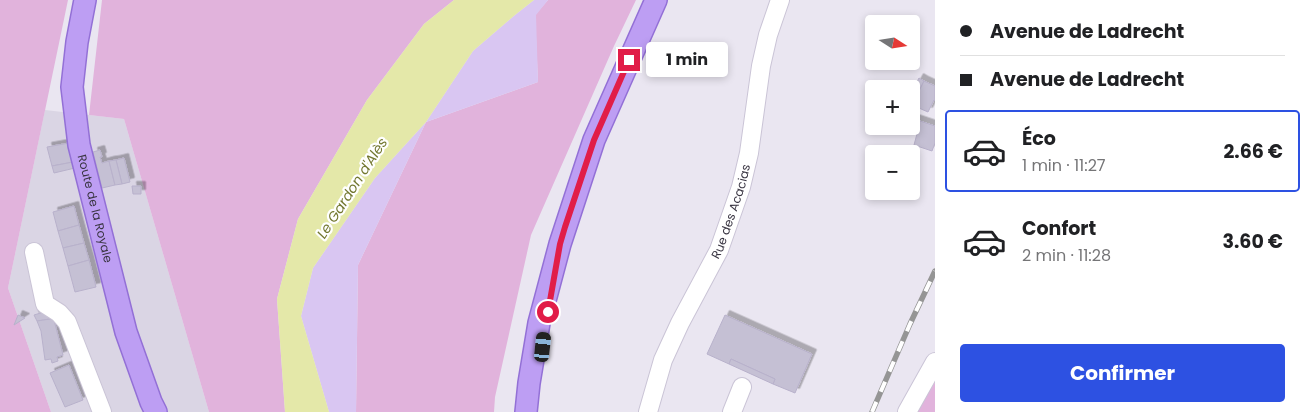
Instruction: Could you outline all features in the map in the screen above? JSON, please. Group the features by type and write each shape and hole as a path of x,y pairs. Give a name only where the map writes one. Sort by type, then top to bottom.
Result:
{"main road":[{"name":"Route de la Royale","path":"85,0 77,42 72,87 79,145 126,332 156,412"},
{"path":"526,412 528,383 538,323 560,244 594,140 656,0"},
{"path":"538,412 545,329 560,244"}],"street":[{"name":"Rue des Acacias","path":"648,412 663,360 680,323 720,250 742,187 749,153 761,66 768,35 780,0"},
{"path":"34,252 45,304 59,313 67,322 102,412"},
{"path":"907,412 935,362"},
{"path":"732,412 742,387"}],"shaded area":[{"path":"0,0 68,0 8,288 51,412 0,412"},
{"path":"102,0 454,0 424,24 367,100 298,219 277,299 285,412 209,412 124,119 89,115"},
{"path":"548,0 636,0 531,235 495,397 494,412 356,412 358,265 426,122 538,82 535,15"},
{"path":"45,110 124,119 209,412 51,412 8,288"},
{"path":"935,382 935,412 916,412"}],"sand":[{"path":"534,0 548,0 536,15 538,82 426,122 473,51"},
{"path":"426,122 358,265 356,412 329,412 301,316 313,268 375,178"}],"water":[{"name":"Le Gardon d'Alès","path":"454,0 534,0 473,51 426,122 375,178 313,268 301,316 329,412 285,412 277,299 298,219 367,100 424,24"}],"building":[{"path":"919,78 924,81 920,90 920,80 918,80"},
{"path":"924,81 935,86 935,101 928,112 920,108 920,89"},
{"path":"920,121 935,126 935,143 932,151 920,147 920,145 914,145 917,135 920,135"},
{"path":"69,143 73,162 52,166 47,147"},
{"path":"100,150 102,163 109,161 115,185 102,188 93,152"},
{"path":"124,158 130,182 122,184 116,160"},
{"path":"116,160 122,184 115,185 109,161"},
{"path":"73,162 75,168 54,173 52,166"},
{"path":"132,186 141,186 141,194 133,194"},
{"path":"74,206 79,225 58,231 53,212"},
{"path":"79,225 84,243 63,248 58,231"},
{"path":"84,243 89,260 68,266 63,248"},
{"path":"89,260 96,287 75,292 68,266"},
{"path":"47,311 50,319 37,321 34,315"},
{"path":"18,315 25,318 14,325"},
{"path":"725,315 812,354 795,393 773,384 775,379 731,359 729,364 707,354"},
{"path":"54,320 63,355 57,357 58,361 52,363 51,359 45,360 41,331 37,321"},
{"path":"731,359 775,379 773,384 729,364"},
{"path":"69,365 83,400 65,407 50,373"}],"railway":[{"path":"872,412 935,271"}],"route":[{"path":"548,312 560,244 565,227 594,140 629,60"}]}
